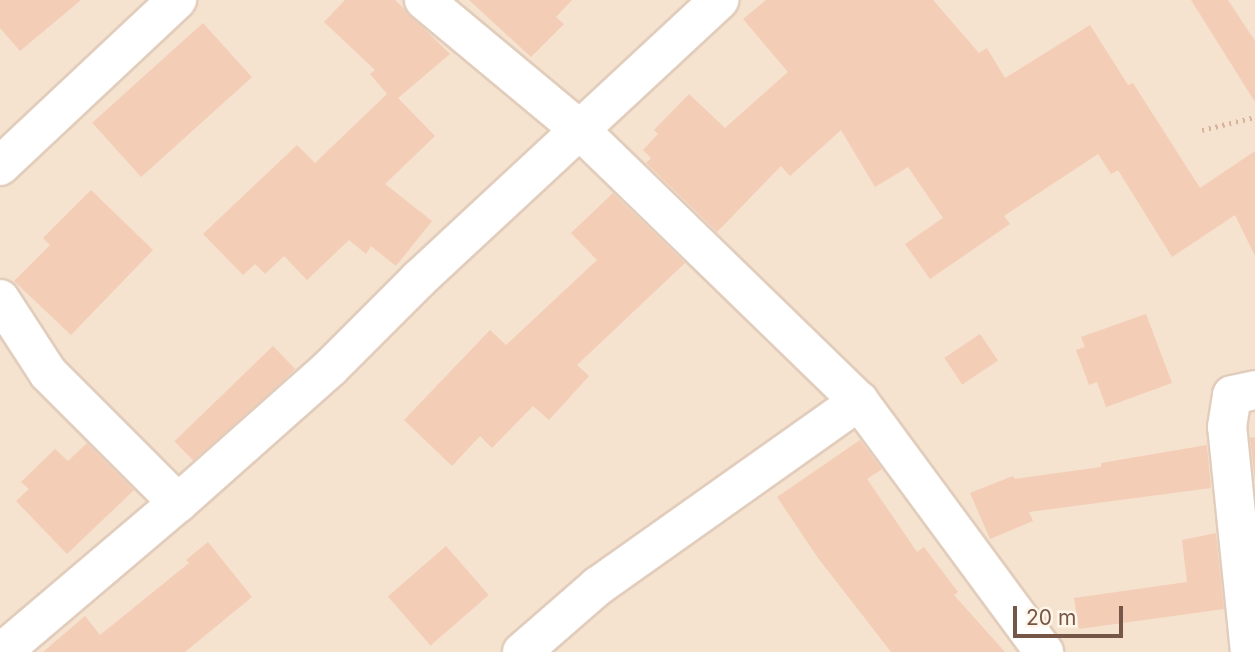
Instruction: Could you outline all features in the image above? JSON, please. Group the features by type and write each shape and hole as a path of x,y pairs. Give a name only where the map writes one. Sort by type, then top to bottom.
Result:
{"street":[{"path":"0,166 177,0"},
{"path":"424,0 579,129 859,401 1044,652"},
{"path":"2,652 178,503 330,368 419,279 719,0"},
{"path":"0,299 48,373 178,503"},
{"path":"1250,652 1227,427 1232,396 1255,390"},
{"path":"522,652 598,586 859,401"}],"path":[{"path":"1202,130 1255,117"}],"shaded area":[{"path":"0,0 1255,0 1255,652 0,652"}],"building":[{"path":"0,0 81,0 20,51 0,28"},
{"path":"345,0 395,0 450,54 398,98 435,136 385,184 432,221 396,266 371,246 366,254 349,240 307,280 284,256 265,274 255,264 243,275 203,234 297,145 315,163 387,94 370,74 375,70 324,22"},
{"path":"469,0 572,0 556,17 564,24 531,57"},
{"path":"766,0 933,0 979,53 987,48 1005,78 1090,25 1128,85 1133,83 1200,188 1255,151 1255,256 1235,215 1172,257 1118,170 1111,174 1098,154 1004,216 1010,224 930,279 905,244 943,218 908,167 875,187 841,130 790,176 781,166 717,232 646,163 651,158 643,150 658,134 654,130 689,94 725,128 788,72 743,19"},
{"path":"1191,0 1228,0 1255,41 1255,102"},
{"path":"203,23 252,77 141,177 92,123"},
{"path":"91,190 153,250 71,335 14,281 50,245 43,238"},
{"path":"613,193 685,263 577,365 589,376 549,420 533,406 492,448 480,436 452,466 404,420 490,330 506,345 597,260 571,233"},
{"path":"1146,314 1172,383 1106,407 1097,382 1089,385 1076,350 1085,347 1081,337"},
{"path":"980,334 998,361 962,385 944,358"},
{"path":"273,346 295,369 197,464 174,441"},
{"path":"1255,437 1255,482 1250,438"},
{"path":"860,440 882,469 867,479 917,552 924,547 958,592 954,595 1005,652 891,652 818,558 777,497"},
{"path":"87,443 134,490 67,554 16,501 29,489 21,482 55,449 68,461"},
{"path":"1207,445 1211,488 1029,512 1033,521 990,539 970,493 1013,476 1015,479 1101,467 1101,463"},
{"path":"1216,533 1224,609 1079,629 1074,598 1187,582 1182,540"},
{"path":"208,542 252,597 185,652 43,652 85,616 100,635 189,563 186,560"},
{"path":"446,546 489,595 431,646 388,597"}]}
